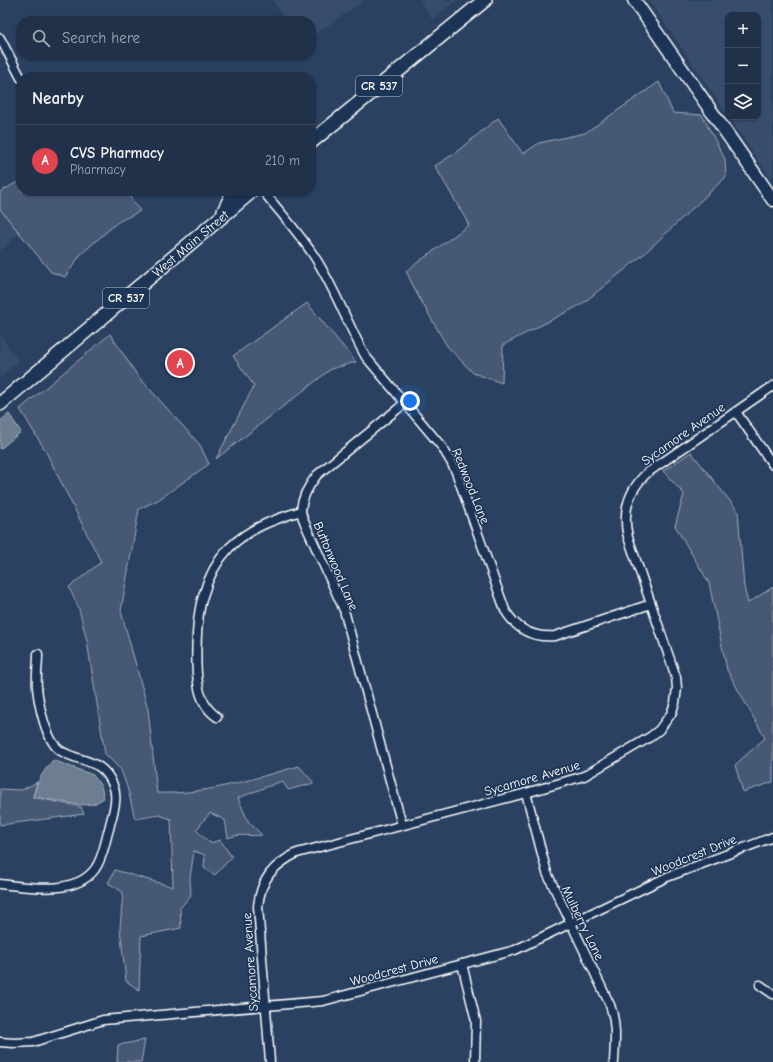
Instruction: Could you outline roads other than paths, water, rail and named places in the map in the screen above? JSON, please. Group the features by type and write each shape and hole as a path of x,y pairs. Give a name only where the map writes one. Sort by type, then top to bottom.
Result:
{"main road":[{"name":"CR 537","path":"316,138 485,0"},
{"path":"221,217 232,196"},
{"name":"West Main Street","path":"0,404 246,196"}],"street":[{"path":"634,0 773,200"},
{"path":"0,38 18,72"},
{"name":"Redwood Lane","path":"267,196 314,256 366,357 442,447 451,462 505,610 518,627 534,635 556,636 651,604"},
{"name":"Sycamore Avenue","path":"270,1062 258,906 261,889 269,873 286,859 297,853 526,793 584,776 650,737 666,723 675,704 677,688 676,677 626,527 625,510 631,492 647,473 773,386"},
{"name":"Buttonwood Lane","path":"402,825 344,610 306,526 301,511 310,483 317,475 405,403"},
{"path":"736,412 773,465"},
{"path":"217,717 207,708 201,697 197,669 199,609 208,580 214,567 223,554 246,534 268,523 301,511"},
{"path":"0,884 34,887 60,887 72,885 82,881 88,877 98,863 114,811 115,793 109,777 103,770 88,761 62,751 54,745 48,737 37,689 38,654"},
{"name":"Mulberry Lane","path":"526,793 547,873 614,1016 614,1062"},
{"name":"Woodcrest Drive","path":"0,1042 33,1042 103,1020 323,1001 515,950 668,877 773,837"},
{"path":"462,964 476,1022 475,1062"},
{"path":"760,985 773,994"}],"place":[{"name":"CVS Pharmacy","path":"180,363"}]}
